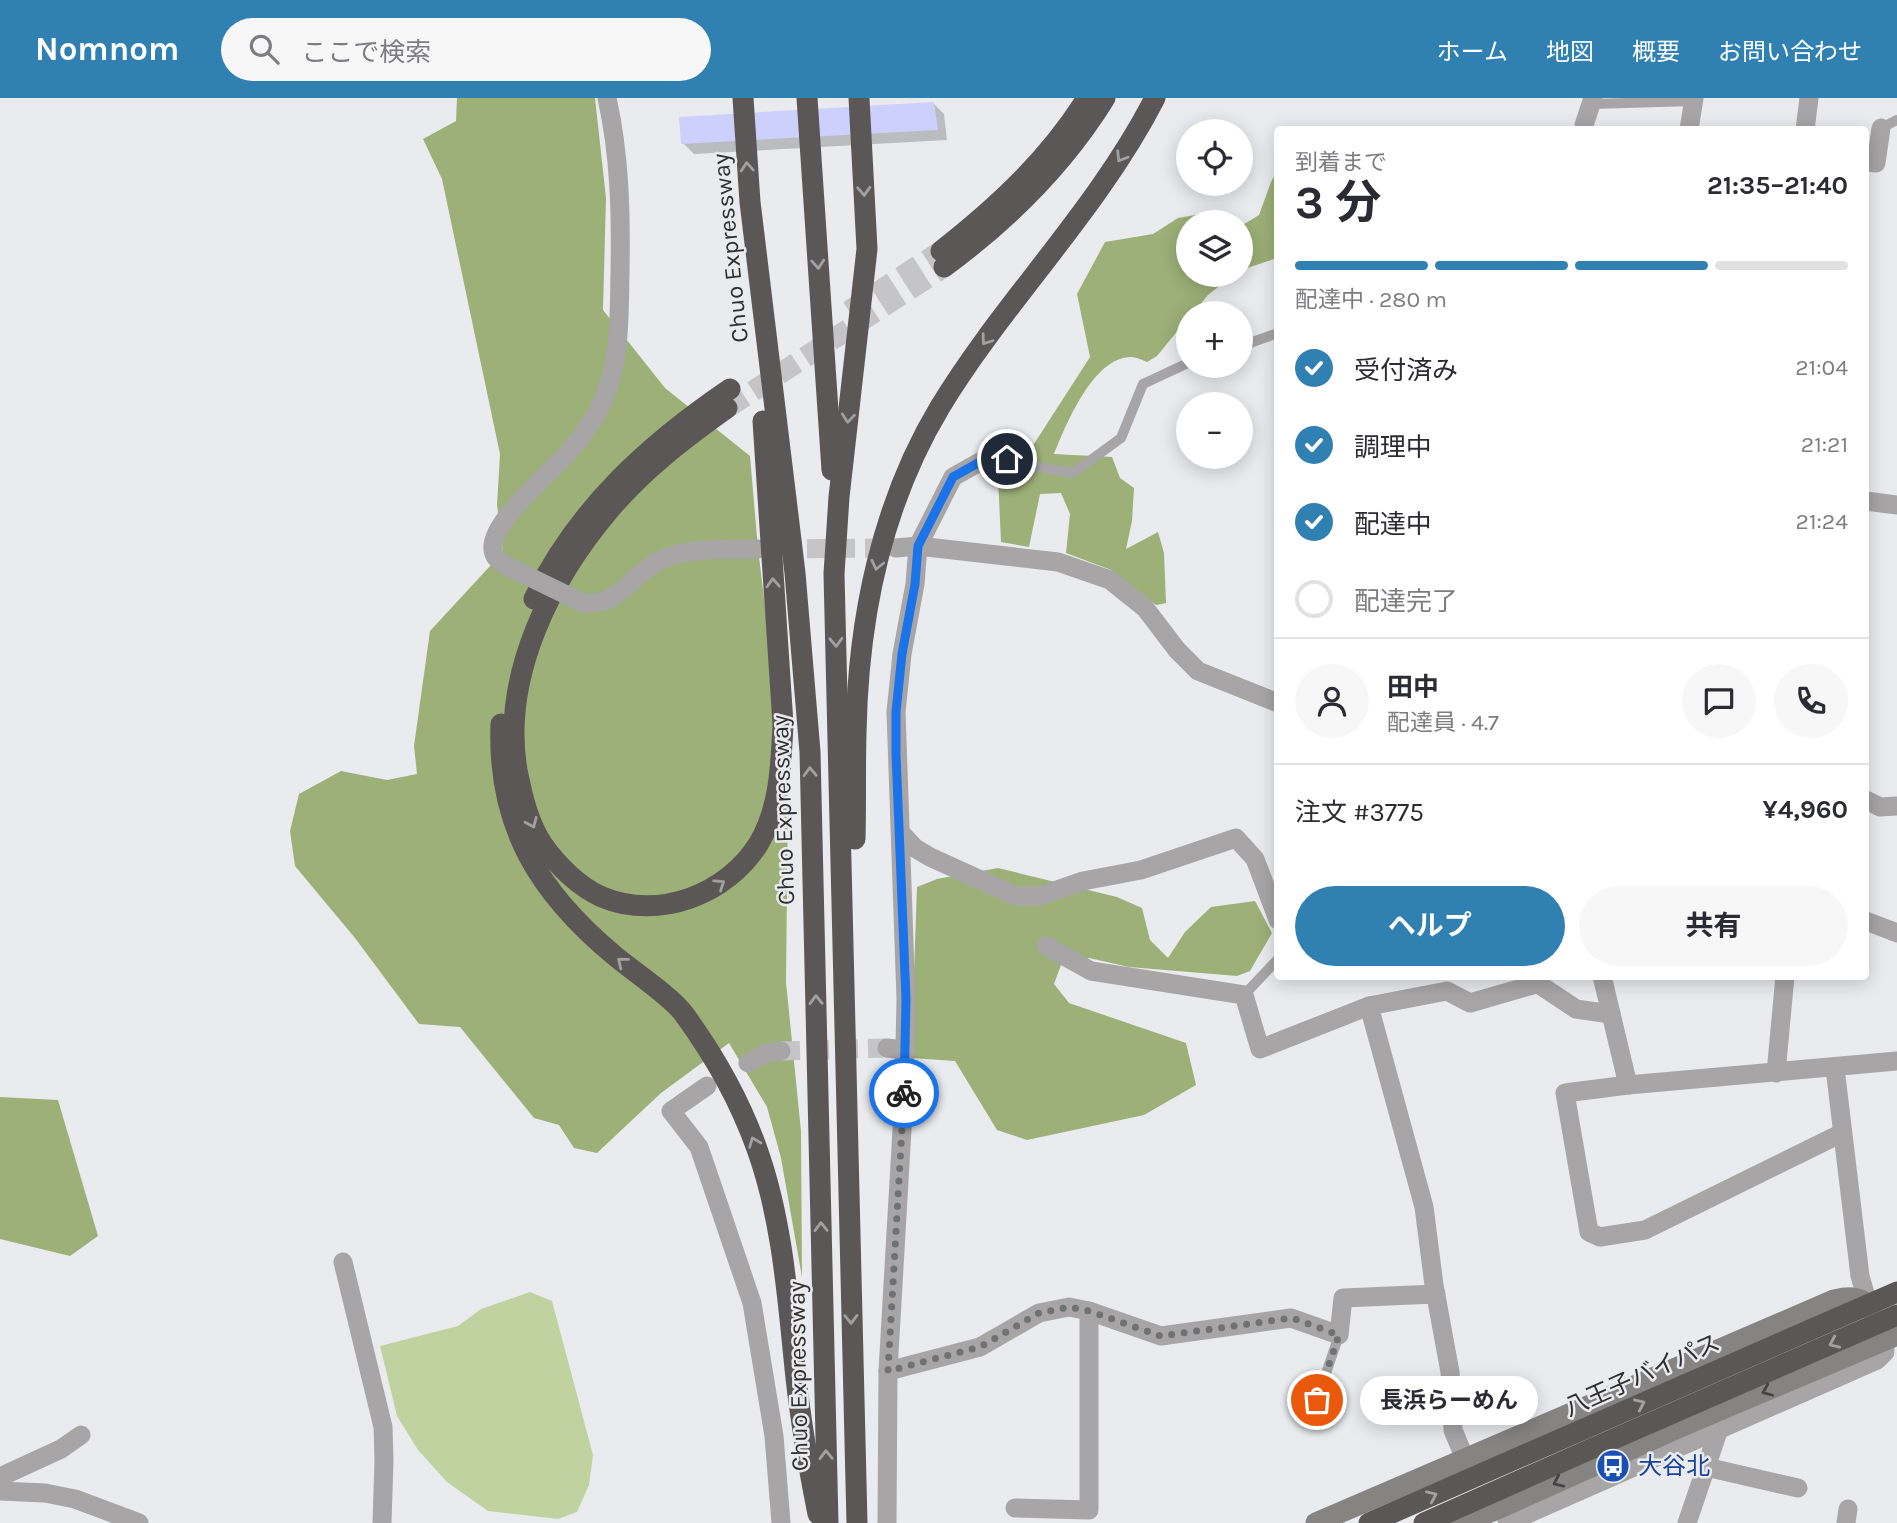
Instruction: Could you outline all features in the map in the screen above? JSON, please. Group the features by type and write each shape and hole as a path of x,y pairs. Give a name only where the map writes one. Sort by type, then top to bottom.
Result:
{"highway":[{"name":"Chuo Expressway","path":"743,98 750,202 795,573 810,752 828,1523"},
{"path":"807,98 836,530"},
{"path":"857,1523 834,574 836,530 867,248 859,98"},
{"path":"1087,98 1039,163 942,259 976,243 1027,198 1056,167 1105,98"},
{"path":"849,1153 858,680 868,606 883,539 908,471 939,409 988,337 1100,189 1155,98"},
{"path":"750,202 783,724 779,781 771,817 760,842 745,863 709,891 667,904 645,906 602,897 579,883 557,863 541,843 520,788 514,741 515,709 533,637 547,601 573,559 611,508 728,398 686,419 615,482 591,509 552,562 525,618 507,675 500,753 509,808 530,860 547,886 612,954 682,1010 710,1051 742,1112 758,1151 772,1207 789,1308 808,1466 820,1523"},
{"name":"八王子バイパス","path":"1369,1523 1897,1292"},
{"name":"八王子バイパス","path":"1424,1523 1897,1315"}],"street":[{"path":"607,98 621,216 620,319 614,367 604,398 584,432 503,522 493,545 494,553 499,561 507,566 580,602 595,604 606,600 665,558 689,553 758,550"},
{"path":"1806,126 1810,98"},
{"path":"1690,126 1694,99"},
{"path":"1583,126 1593,101"},
{"path":"1869,162 1876,163 1889,124"},
{"path":"887,1523 896,1049 906,999 896,712 918,546 953,477 994,454"},
{"path":"1869,500 1897,505"},
{"path":"896,548 918,546 1058,562 1110,580 1144,608 1177,650 1198,671 1274,701"},
{"path":"1869,802 1880,807 1897,806"},
{"path":"901,833 915,848 930,857 1016,896 1040,896 1096,878 1141,870 1236,838 1255,859 1274,909"},
{"path":"1869,922 1897,933"},
{"path":"1046,946 1091,971 1244,995 1260,1049 1369,1006 1447,991 1470,1003 1532,980 1576,1009 1611,1014"},
{"path":"1603,980 1628,1085"},
{"path":"1776,1073 1785,980"},
{"path":"1369,1006 1424,1206 1450,1372 1453,1430 1465,1459"},
{"path":"748,1063 767,1053 781,1051"},
{"path":"1842,1133 1645,1230 1600,1237 1589,1232 1564,1094 1628,1085 1897,1061"},
{"path":"1835,1068 1860,1276 1868,1304 1891,1338"},
{"path":"707,1086 671,1111 699,1147 752,1303 774,1436 781,1523"},
{"path":"342,1262 383,1427 382,1523"},
{"path":"888,1371 980,1347 1039,1313 1069,1307 1089,1311 1161,1336 1292,1318 1339,1335 1343,1298 1436,1294"},
{"path":"1316,1523 1834,1300 1860,1298 1868,1304"},
{"path":"1015,1507 1090,1516 1089,1311"},
{"path":"1460,1523 1529,1519 1719,1429 1877,1360 1885,1352 1891,1338"},
{"path":"1499,1519 1685,1425 1891,1338"},
{"path":"1687,1523 1719,1429"},
{"path":"0,1477 61,1449 81,1435"},
{"path":"1706,1467 1798,1488"},
{"path":"0,1491 45,1493 75,1499 139,1523"}],"lane":[{"path":"1593,101 1694,99"},
{"path":"1253,342 1274,335"},
{"path":"994,454 1021,464 1073,473 1121,438 1143,384 1176,369"},
{"path":"1244,995 1274,962"},
{"path":"1317,1400 1339,1335"}],"green space":[{"path":"457,98 595,98 606,198 603,310 665,388 750,456 758,549 788,794 786,982 801,1131 802,1277 781,1158 767,1107 729,1043 661,1093 597,1153 574,1148 559,1125 534,1118 460,1027 419,1024 355,938 295,866 290,831 299,794 341,771 387,780 417,774 414,746 430,631 503,552 497,505 500,454 442,179 423,139 456,121"},
{"path":"1274,176 1274,259 1253,266 1253,219 1259,215"},
{"path":"1176,219 1176,287 1218,287 1203,301 1176,301 1176,333 1157,356 1147,362 1131,357 1117,360 1093,380 1074,411 1054,454 1112,457 1120,478 1134,488 1132,521 1126,549 1158,532 1164,553 1166,603 1156,605 1111,570 1066,553 1070,514 1061,493 1040,494 1029,547 1001,542 998,476 1032,447 1090,357 1077,294 1105,242 1153,234"},
{"path":"998,868 1117,897 1142,908 1150,940 1168,958 1185,932 1211,907 1255,901 1272,933 1250,971 1237,976 1129,967 1089,958 1061,965 1054,984 1069,1003 1186,1043 1196,1085 1144,1115 1027,1140 997,1130 955,1061 911,1058 917,887 937,879"},
{"path":"0,1097 58,1100 98,1236 70,1256 0,1239"},
{"path":"530,1292 552,1301 593,1455 589,1485 577,1512 558,1519 488,1511 447,1482 418,1450 397,1416 380,1346 458,1326 481,1309"}],"building":[{"path":"934,102 938,130 681,144 679,117"}],"tunnel":[{"path":"849,311 941,251"},
{"path":"727,408 944,267"},
{"path":"778,549 895,548"},
{"path":"781,1051 887,1048"}],"way so far":[{"path":"904,1093 888,1371 980,1347 1039,1313 1069,1307 1089,1311 1161,1336 1292,1318 1339,1335 1317,1400"}],"place":[{"name":"長浜らーめん","path":"1317,1400"},
{"name":"大谷北","path":"1613,1466"}],"route":[{"path":"904,1093 906,999 896,712 918,546 953,477 994,454 1007,459"}]}
